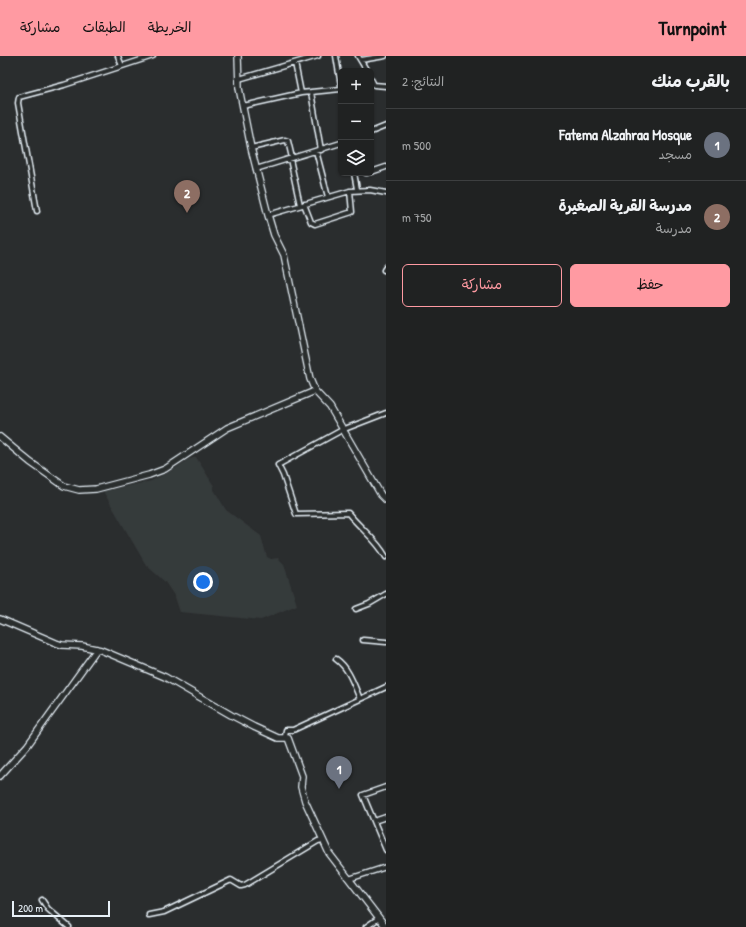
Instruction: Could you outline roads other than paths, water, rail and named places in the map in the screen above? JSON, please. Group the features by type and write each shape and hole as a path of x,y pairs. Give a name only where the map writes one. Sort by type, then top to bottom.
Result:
{"street":[{"path":"118,56 122,66"},
{"path":"37,210 18,100 19,97 64,85 153,56"},
{"path":"238,56 239,88 251,148 274,235 284,255 310,379 315,391 330,407 381,495 386,500"},
{"path":"239,79 318,56"},
{"path":"336,56 338,69"},
{"path":"365,68 360,58 385,56"},
{"path":"295,63 301,93"},
{"path":"374,85 386,86"},
{"path":"243,106 301,93 338,88"},
{"path":"311,92 319,150 328,197"},
{"path":"374,131 386,126"},
{"path":"251,148 285,140 288,141 302,205 312,224 352,212 350,190"},
{"path":"256,169 338,144"},
{"path":"374,171 386,167"},
{"path":"355,176 357,189"},
{"path":"268,215 350,190 357,189 386,193"},
{"path":"0,437 30,462 64,486 79,490 96,489 149,476 164,469 227,428 315,391"},
{"path":"386,413 342,430 278,465 283,475 296,514 348,513 358,526 375,541 386,557"},
{"path":"356,609 369,604 386,594"},
{"path":"0,619 56,643 97,649 165,677 231,715 278,738 285,737"},
{"path":"363,640 386,642"},
{"path":"0,776 27,746 97,649"},
{"path":"336,659 342,663 360,699"},
{"path":"285,737 286,730 293,730 386,687"},
{"path":"285,737 289,740 302,776 301,787 305,802 331,856 386,927"},
{"path":"386,787 364,795 386,850"},
{"path":"374,821 386,817"},
{"path":"149,915 164,912 229,880 241,886 318,841 324,840"},
{"path":"349,879 386,867"},
{"path":"42,900 48,909 69,927"},
{"path":"366,927 379,918"}],"place":[{"name":"مدرسة القرية الصغيرة","path":"187,213"},
{"name":"Fatema Alzahraa Mosque","path":"339,789"}]}
